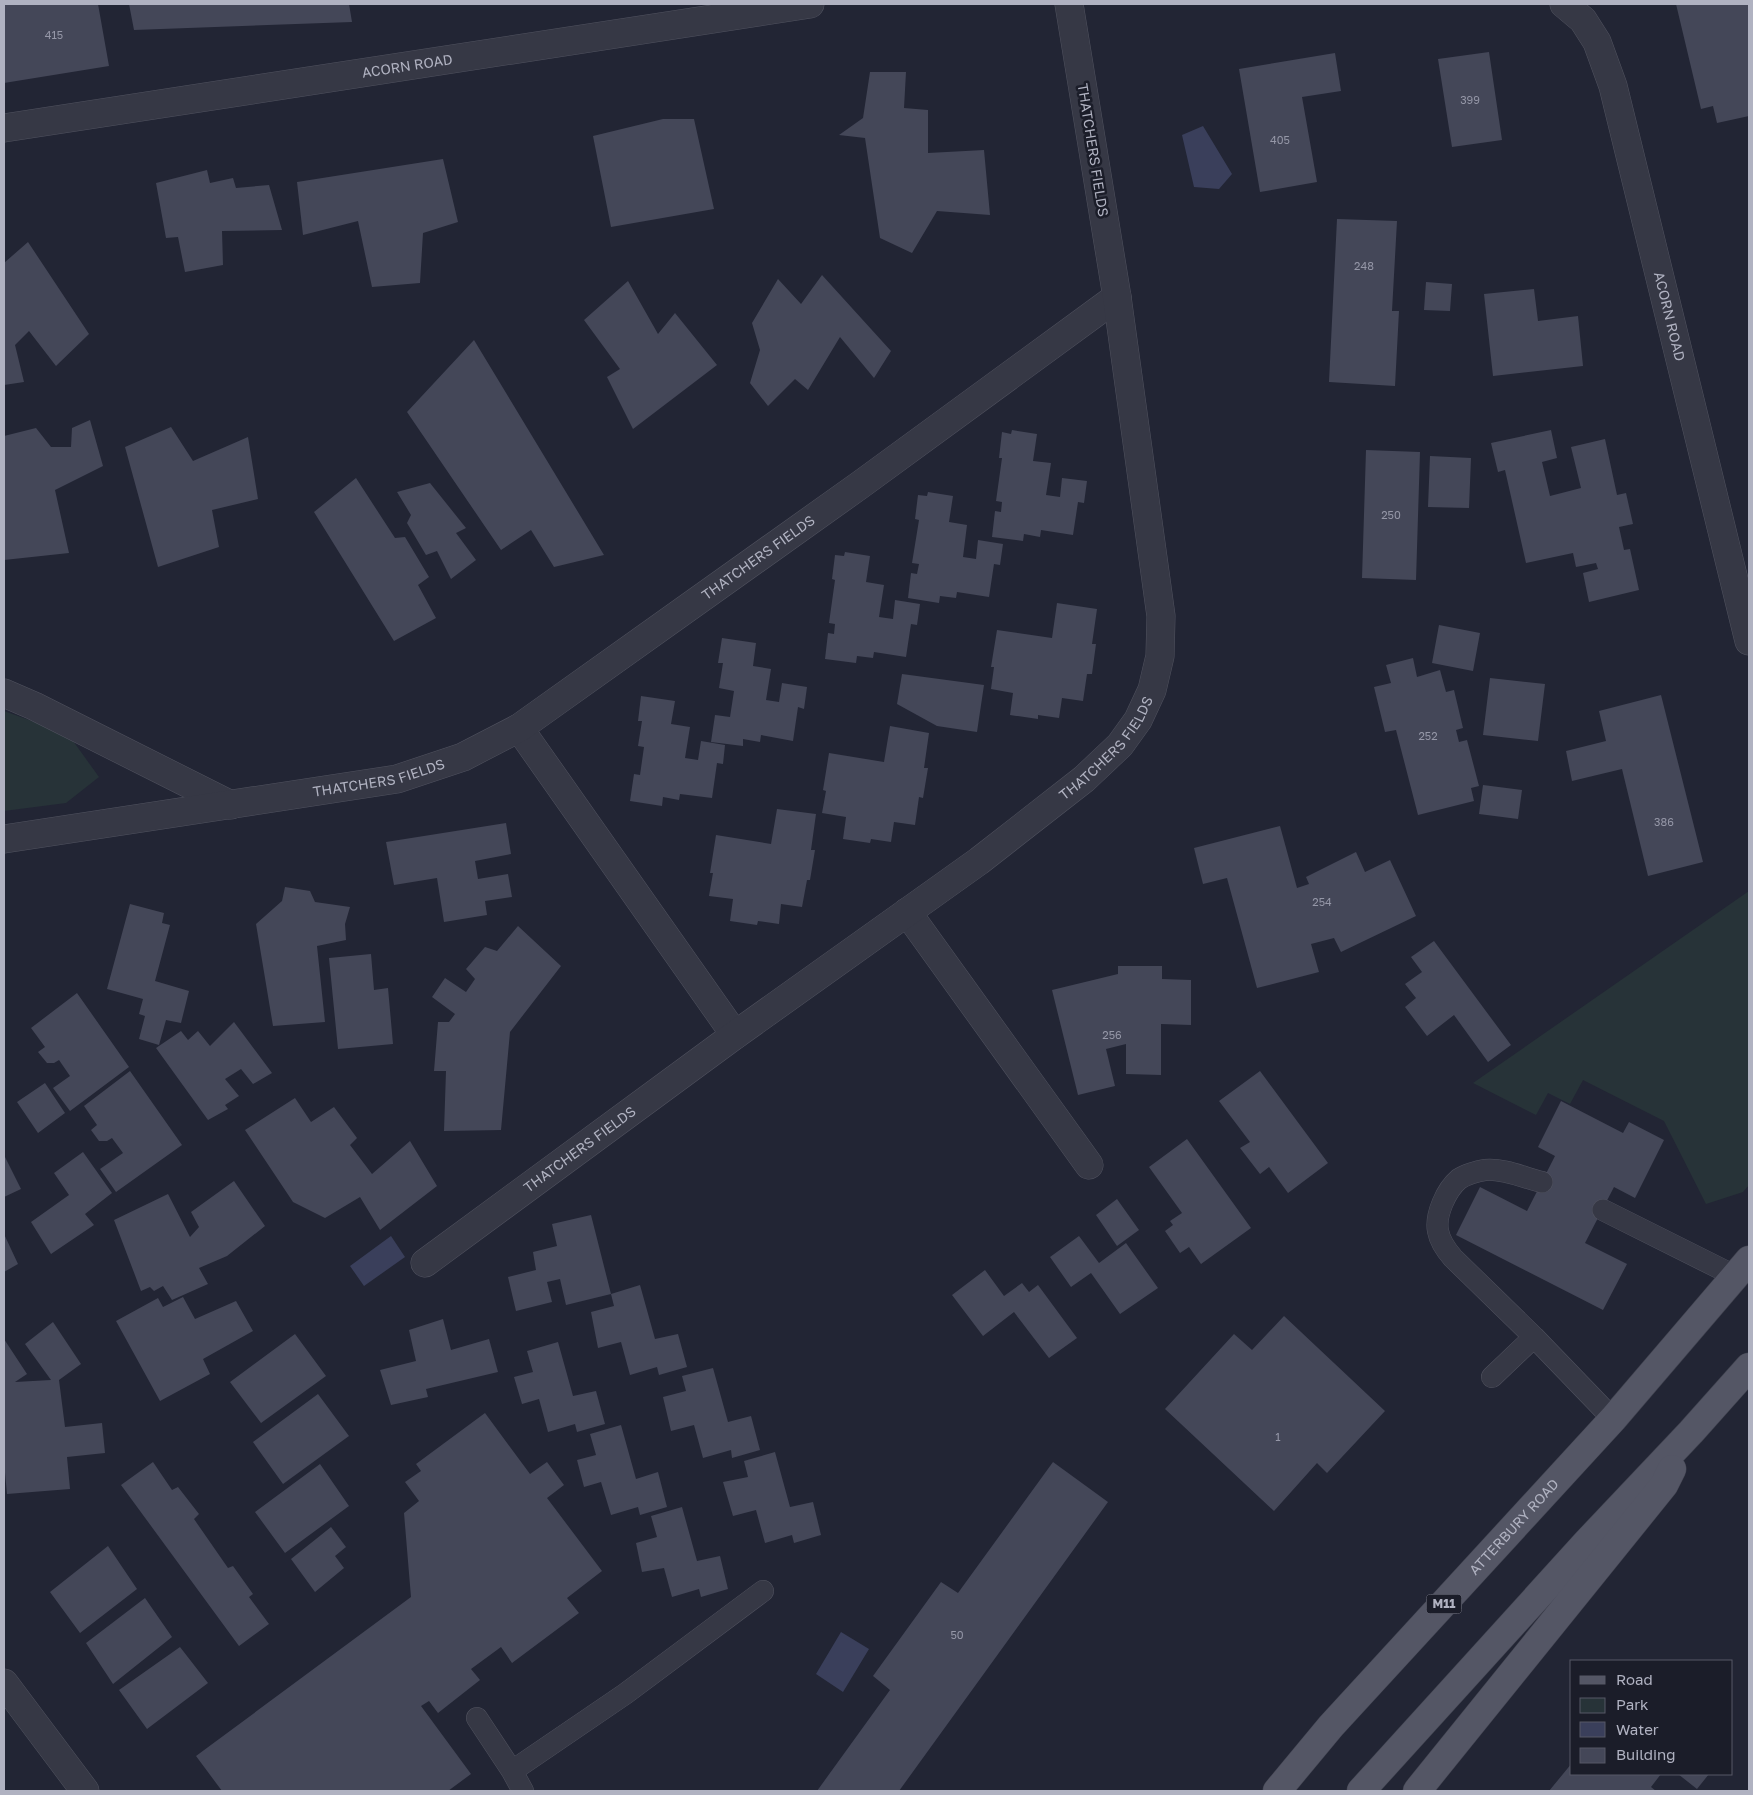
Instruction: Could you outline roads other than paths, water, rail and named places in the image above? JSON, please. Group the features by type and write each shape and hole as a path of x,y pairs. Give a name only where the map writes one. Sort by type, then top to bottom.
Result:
{"main road":[{"name":"ATTERBURY ROAD","path":"1277,1791 1331,1726 1613,1419 1742,1268"},
{"path":"1361,1791 1586,1542 1691,1432 1749,1367"},
{"path":"1417,1791 1664,1485 1691,1432"}],"street":[{"name":"ACORN ROAD","path":"4,128 810,4"},
{"name":"THATCHERS FIELDS","path":"425,1263 736,1035 979,861 1084,779 1120,745 1138,720 1152,690 1160,656 1161,616 1117,297 1069,4"},
{"name":"ACORN ROAD","path":"1564,4 1583,20 1597,42 1612,86 1749,641"},
{"name":"THATCHERS FIELDS","path":"4,839 398,779 463,757 519,728 860,485 1117,297"},
{"path":"4,693 34,706 232,805"},
{"path":"519,728 736,1035"},
{"path":"907,912 1089,1165"},
{"path":"4,1683 85,1791"}],"lane":[{"path":"1542,1182 1486,1170 1460,1179 1446,1196 1438,1216 1438,1232 1442,1245 1453,1258 1534,1337 1613,1419"},
{"path":"1602,1210 1742,1268"},
{"path":"1492,1377 1534,1337"},
{"path":"512,1771 625,1694 763,1591"},
{"path":"477,1718 523,1791"}],"water":[{"path":"1203,126 1232,174 1219,189 1194,187 1182,135"},
{"path":"391,1236 405,1257 364,1286 350,1266"},
{"path":"841,1632 869,1649 843,1692 816,1674"}]}
